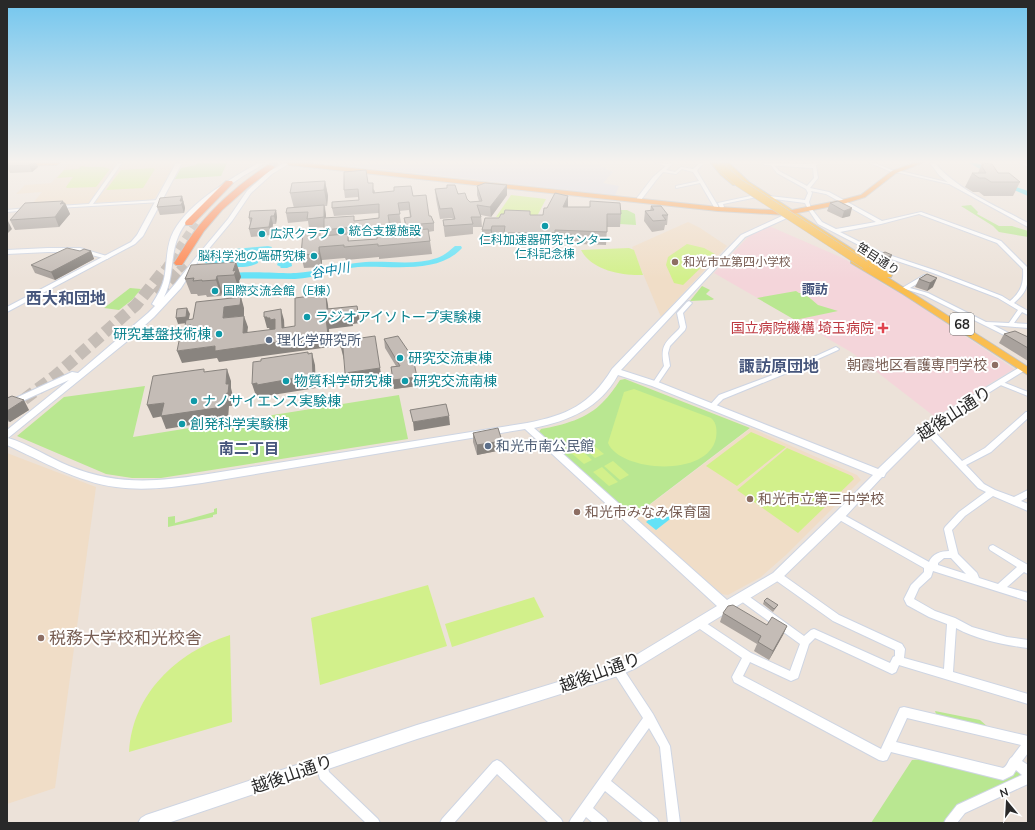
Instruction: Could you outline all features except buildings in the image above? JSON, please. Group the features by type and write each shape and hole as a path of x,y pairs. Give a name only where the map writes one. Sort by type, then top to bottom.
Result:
{"highway":[{"path":"212,202 192,223 215,202"},
{"path":"182,263 216,219 234,202"},
{"path":"651,202 710,208 785,212 809,206 842,202"},
{"path":"670,202 785,212"},
{"path":"756,209 764,207 768,202"}],"main road":[{"name":"笹目通り","path":"768,202 1027,368"},
{"path":"769,202 785,212 834,233 896,281"},
{"path":"769,202 785,212 796,223 863,268 905,290"},
{"path":"796,223 794,222 797,220 806,221"},
{"name":"笹目通り","path":"866,264 896,281 905,290"}],"street":[{"path":"90,205 92,202"},
{"path":"52,208 146,202"},
{"path":"7,310 108,257 138,238 159,202"},
{"path":"7,405 71,376 126,333 147,314 165,290 168,280 174,237 179,228 204,202"},
{"path":"7,435 152,315 178,286 195,262 230,220 242,202"},
{"path":"716,202 719,206 720,203 726,202"},
{"path":"774,202 809,206"},
{"path":"809,202 809,206 820,223 834,233 889,257 935,272 1000,298 1028,313"},
{"path":"842,202 881,223"},
{"path":"985,202 1028,225"},
{"path":"7,210 31,209"},
{"path":"7,440 83,475 102,481 139,485 189,481 527,426 563,418 584,408 598,396 611,380 615,371 743,236 785,212"},
{"path":"834,233 919,213 999,242 1026,269 1027,285 1023,292 1011,303"},
{"path":"7,252 80,250 108,257"},
{"path":"905,290 935,272"},
{"path":"905,290 926,294 1028,345"},
{"path":"655,384 667,366 664,352 665,348 682,330 683,327 680,313 689,303"},
{"path":"1011,324 1021,309"},
{"path":"984,323 1028,326"},
{"path":"712,406 722,397 785,372 836,349"},
{"name":"越後山通り","path":"146,823 168,819 416,732 618,670 636,662 744,598 777,576 881,474 903,449 926,428 1027,368"},
{"path":"615,371 655,384 712,406 881,474"},
{"path":"1000,383 1028,394"},
{"path":"960,465 988,450 1028,414"},
{"path":"527,426 727,608"},
{"path":"926,428 981,486 991,493 1016,500 1028,508"},
{"path":"954,556 948,530 962,514 991,493"},
{"path":"1016,500 1028,493"},
{"path":"839,516 931,566 1028,597"},
{"path":"993,548 1025,569 1000,587"},
{"path":"975,579 974,576 954,556 947,554 941,555 934,561 928,574 914,585 909,601 932,614 952,621 973,632 1028,644"},
{"path":"777,576 836,618 899,647 899,661"},
{"path":"744,598 805,642"},
{"path":"948,676 952,621"},
{"path":"700,624 748,656 793,675 805,642 812,634 815,634 892,669 895,660 1028,699"},
{"path":"748,656 737,677 738,679 883,756 904,712 1028,742 1009,771 1003,774 893,747 889,744"},
{"path":"618,670 666,746 674,823"},
{"path":"575,823 649,718"},
{"path":"1014,762 1028,772"},
{"path":"322,764 324,775 374,823"},
{"path":"446,823 497,766 558,823"},
{"path":"950,823 961,809 1028,778"},
{"path":"604,783 653,823"},
{"path":"585,809 602,823"}],"shaded area":[{"path":"34,202 90,202 88,204 29,208"},
{"path":"94,202 117,202 93,203"},
{"name":"和光市立第四小学校","path":"688,222 727,246 661,317 632,247"},
{"name":"国立病院機構 埼玉病院","path":"769,226 845,259 886,286 899,292 1014,369 935,417 851,352 714,273 748,237"},
{"name":"和光市立第三中学校","path":"751,428 857,475 861,480 787,554 761,577 728,595 721,594 634,517"},
{"name":"税務大学校和光校舎","path":"7,453 96,487 55,788 7,804"}],"green space":[{"path":"506,202 545,202 534,222 496,217"},
{"path":"971,205 978,212 977,214 999,226 1012,226 1028,231 1028,237 999,232 993,226 961,206"},
{"path":"617,210 627,210 635,214 636,225 620,224"},
{"path":"687,244 704,248 715,254 683,285 674,283 666,265 668,257"},
{"path":"629,248 634,250 643,275 617,273 599,267 586,257 581,250"},
{"path":"702,286 710,290 706,294 714,299 690,301"},
{"path":"130,288 141,289 132,300 119,310 104,308"},
{"path":"796,291 799,293 804,293 818,305 838,311 795,320 757,298"},
{"path":"625,379 750,428 633,517 539,432 541,429 566,423 590,413 605,400 620,380"},
{"path":"145,386 133,437 399,395 408,439 161,478 132,478 106,474 17,436 64,397"},
{"path":"634,389 711,418 716,427 716,438 710,451 697,460 681,465 664,466 645,465 629,460 616,453 608,443 624,392"},
{"path":"751,432 786,447 737,486 706,466"},
{"path":"588,441 604,454 595,458 580,445"},
{"path":"577,446 592,460 584,464 569,451"},
{"path":"787,448 852,476 854,479 798,533 737,490"},
{"path":"613,461 629,475 620,480 604,466"},
{"path":"602,467 618,482 609,486 593,472"},
{"path":"217,508 217,514 213,515 213,517 168,527 168,517 175,516 175,523 214,512 214,509"},
{"path":"428,585 447,646 320,685 311,618"},
{"path":"534,597 544,617 452,647 445,624"},
{"path":"230,635 232,722 129,752 132,731 139,712 148,694 161,678 192,652"},
{"path":"935,711 980,720 988,727 988,729 937,717"},
{"path":"925,759 1009,776 1014,774 1017,770 1021,775 1020,777 956,807 943,823 871,823 912,760"}],"water":[{"path":"268,246 272,247 270,251 259,254 258,263 245,267 231,267 204,263 214,251"},
{"path":"283,249 295,253 291,260 292,266 287,268 280,268 281,267 277,265"},
{"path":"663,508 674,516 656,530 646,522"}],"waterway":[{"name":"谷中川","path":"225,276 296,276 357,265 406,265 431,262 442,259 458,248"}],"tunnel":[{"path":"164,270 196,223"},
{"path":"180,269 186,263"},
{"path":"10,410 55,376 136,305 165,269"},
{"path":"157,294 180,269"},
{"path":"7,412 11,409"}],"place":[{"name":"仁科加速器研究センター 仁科記念棟","path":"545,226"},
{"name":"統合支援施設","path":"341,231"},
{"name":"広沢クラブ","path":"262,234"},
{"name":"脳科学池の端研究棟","path":"314,256"},
{"name":"和光市立第四小学校","path":"675,262"},
{"name":"国際交流会館（E棟）","path":"215,291"},
{"name":"ラジオアイソトープ実験棟","path":"307,317"},
{"name":"国立病院機構 埼玉病院","path":"883,328"},
{"name":"研究基盤技術棟","path":"219,334"},
{"name":"理化学研究所","path":"269,340"},
{"name":"研究交流東棟","path":"400,358"},
{"name":"朝霞地区看護専門学校","path":"995,365"},
{"name":"物質科学研究棟","path":"286,381"},
{"name":"研究交流南棟","path":"405,381"},
{"name":"ナノサイエンス実験棟","path":"194,401"},
{"name":"創発科学実験棟","path":"182,424"},
{"name":"和光市南公民館","path":"488,446"},
{"name":"和光市立第三中学校","path":"750,499"},
{"name":"和光市みなみ保育園","path":"577,512"},
{"name":"税務大学校和光校舎","path":"41,638"}],"district":[{"name":"諏訪","path":"815,289"},
{"name":"西大和団地","path":"66,298"},
{"name":"諏訪原団地","path":"779,366"},
{"name":"南二丁目","path":"249,449"}]}
